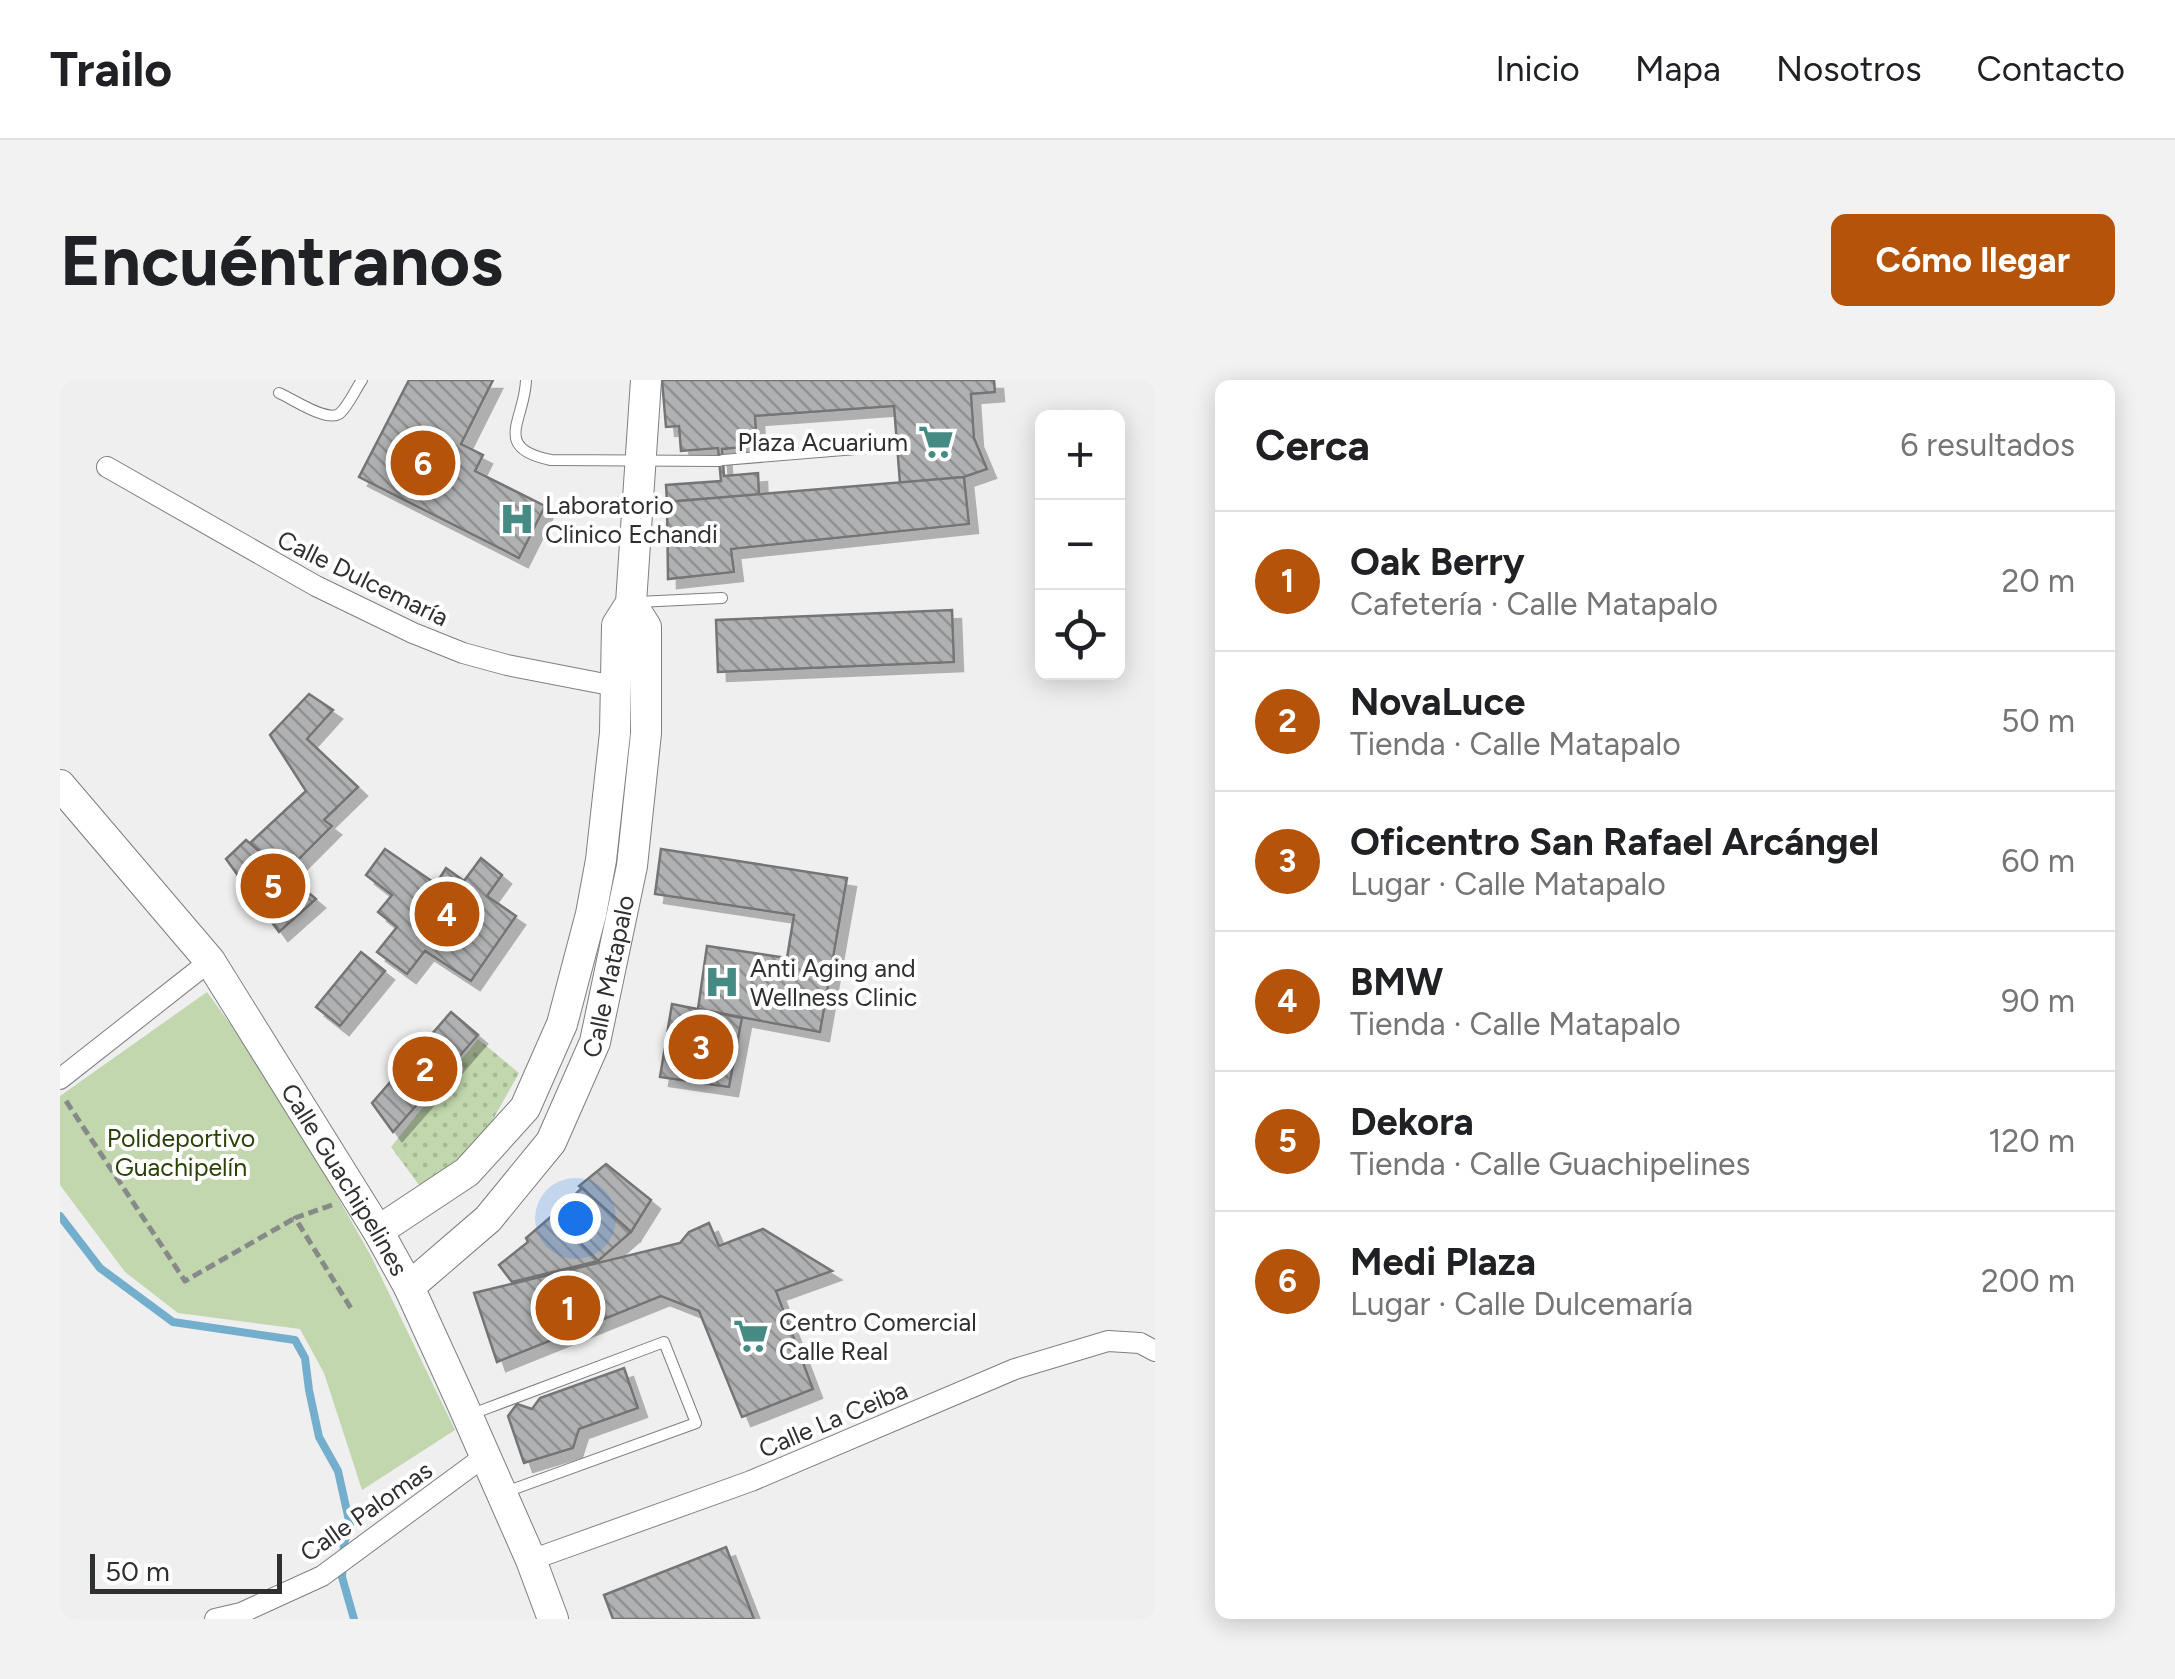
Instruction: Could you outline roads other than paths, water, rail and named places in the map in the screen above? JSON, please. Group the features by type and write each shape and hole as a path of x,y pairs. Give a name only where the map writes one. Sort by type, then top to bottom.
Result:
{"street":[{"name":"Calle Matapalo","path":"378,1231 466,1172 525,1108 562,1024 601,860 615,733 617,625 631,603 646,380"},
{"name":"Calle Dulcemaría","path":"108,467 316,586 413,633 463,654 615,686"},
{"name":"Calle Matapalo","path":"409,1287 488,1219 551,1142 594,1042 632,866 646,734 646,628 631,603"},
{"name":"Calle Guachipelines","path":"60,785 210,961 378,1231 409,1287 468,1416 553,1619"},
{"path":"61,1087 210,961"},
{"name":"Calle La Ceiba","path":"531,1560 751,1481 1015,1369 1108,1341 1140,1343 1155,1351"},
{"name":"Calle Palomas","path":"215,1619 241,1612 322,1576 485,1456"}],"lane":[{"path":"280,392 327,417 336,416 362,380"},
{"path":"526,380 513,431 515,442 524,451 551,460 722,460 868,448"},
{"path":"631,603 722,598"},
{"path":"468,1416 664,1342 696,1424 502,1493"}],"waterway":[{"path":"60,1216 100,1268 173,1322 295,1340 305,1358 319,1437 338,1471 350,1525 344,1543 342,1577 354,1619"}],"place":[{"name":"Plaza Acuarium","path":"936,442"},
{"name":"Medi Plaza","path":"423,463"},
{"name":"Laboratorio Clinico Echandi","path":"517,519"},
{"name":"Dekora","path":"273,886"},
{"name":"BMW","path":"447,914"},
{"name":"Anti Aging and Wellness Clinic","path":"722,982"},
{"name":"Oficentro San Rafael Arcángel","path":"701,1047"},
{"name":"NovaLuce","path":"425,1069"},
{"name":"Oak Berry","path":"568,1308"},
{"name":"Centro Comercial Calle Real","path":"751,1336"}],"park label":[{"name":"Polideportivo Guachipelín","path":"181,1152"}]}
